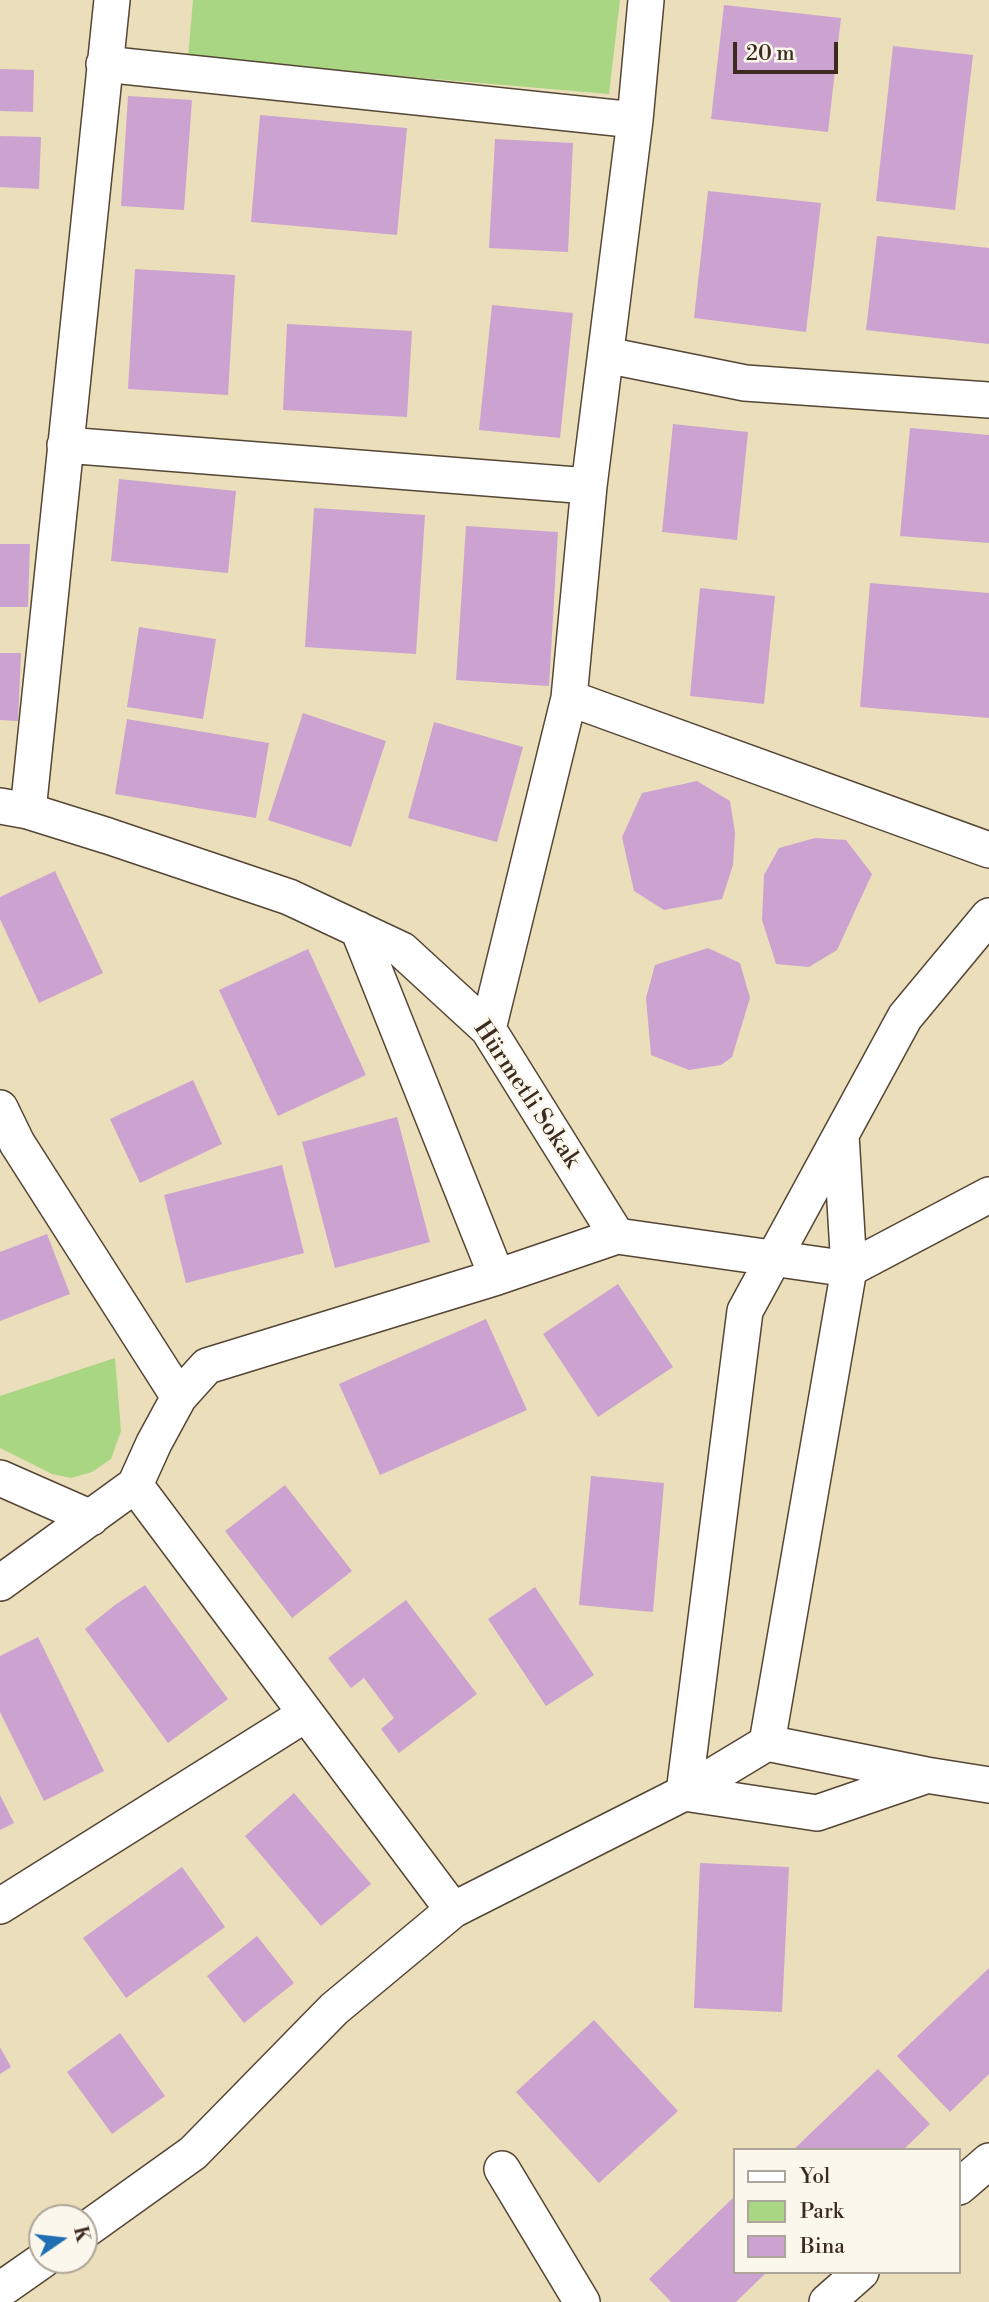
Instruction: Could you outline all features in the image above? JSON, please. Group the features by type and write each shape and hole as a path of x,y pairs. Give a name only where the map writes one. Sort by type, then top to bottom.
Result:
{"street":[{"path":"14,808 65,445 112,0"},
{"path":"488,1029 569,698 589,486 635,120 646,0"},
{"path":"104,64 635,120"},
{"path":"606,355 746,383 989,400"},
{"path":"65,445 589,486"},
{"path":"569,698 989,850"},
{"name":"Hürmetli Sokak","path":"14,808 289,897 402,950 488,1029 617,1236"},
{"path":"684,1793 746,1311 905,1017 989,915"},
{"path":"358,929 497,1277"},
{"path":"0,1108 17,1143 179,1397"},
{"path":"767,1743 849,1269 841,1135"},
{"path":"0,1583 135,1485 153,1443 179,1397 207,1366 497,1277 617,1236 849,1269 989,1195"},
{"path":"0,1478 91,1518"},
{"path":"135,1485 453,1910"},
{"path":"0,1906 306,1714"},
{"path":"98,2221 193,2153 334,2009 453,1910 684,1793 767,1743 989,1785"},
{"path":"684,1793 817,1813 926,1775"},
{"path":"961,2185 989,2161"},
{"path":"502,2169 582,2302"},
{"path":"0,2290 28,2270"},
{"path":"827,2302 859,2274"}],"green space":[{"path":"193,0 620,0 609,94 188,58"},
{"path":"115,1358 121,1431 111,1459 92,1472 71,1478 52,1474 0,1448 0,1396"}],"building":[{"path":"724,5 841,18 828,132 711,119"},
{"path":"893,46 973,55 955,210 876,201"},
{"path":"0,69 34,70 33,112 0,111"},
{"path":"128,96 192,100 184,210 121,206"},
{"path":"260,115 407,128 397,235 251,222"},
{"path":"0,136 41,137 39,189 0,187"},
{"path":"495,139 573,143 568,252 489,248"},
{"path":"708,191 821,203 806,332 694,318"},
{"path":"877,236 989,248 989,344 866,330"},
{"path":"135,269 235,275 228,395 128,389"},
{"path":"492,305 573,313 560,438 479,430"},
{"path":"287,324 412,331 407,417 283,410"},
{"path":"673,424 748,432 737,540 662,532"},
{"path":"910,428 989,435 989,543 900,536"},
{"path":"119,479 236,491 228,573 111,561"},
{"path":"314,508 425,515 416,654 305,647"},
{"path":"466,526 558,532 549,686 456,680"},
{"path":"0,544 30,544 28,607 0,607"},
{"path":"870,583 989,593 989,718 860,707"},
{"path":"700,588 775,596 764,704 690,696"},
{"path":"139,627 216,639 203,719 127,707"},
{"path":"0,653 21,653 18,721 0,720"},
{"path":"303,713 386,741 351,847 268,820"},
{"path":"127,719 269,743 256,818 115,794"},
{"path":"434,722 523,747 497,842 408,818"},
{"path":"697,781 730,801 735,833 733,865 722,899 664,910 634,891 622,837 642,793"},
{"path":"815,838 846,840 872,874 837,950 809,967 776,964 762,920 764,875 779,848"},
{"path":"55,871 103,973 39,1003 0,919 0,897"},
{"path":"708,948 740,963 750,998 732,1057 721,1065 689,1070 651,1055 646,998 655,965"},
{"path":"308,949 366,1075 278,1116 219,990"},
{"path":"193,1080 222,1144 140,1183 110,1119"},
{"path":"397,1117 430,1242 335,1268 302,1142"},
{"path":"282,1165 304,1253 186,1283 164,1195"},
{"path":"47,1234 70,1294 0,1321 0,1252"},
{"path":"618,1284 673,1367 598,1417 543,1334"},
{"path":"486,1319 527,1410 380,1475 339,1384"},
{"path":"591,1476 664,1483 653,1612 579,1605"},
{"path":"285,1485 352,1571 292,1618 225,1531"},
{"path":"145,1585 228,1699 168,1743 85,1629"},
{"path":"535,1587 594,1675 546,1706 488,1619"},
{"path":"406,1600 477,1694 399,1753 381,1729 394,1718 364,1678 351,1688 328,1658"},
{"path":"38,1637 104,1771 44,1801 0,1712 0,1656"},
{"path":"294,1793 371,1884 321,1926 245,1836"},
{"path":"0,1795 14,1823 0,1830"},
{"path":"700,1863 789,1867 782,2012 694,2008"},
{"path":"182,1867 225,1927 126,1998 83,1938"},
{"path":"257,1936 294,1983 244,2023 207,1976"},
{"path":"989,1968 989,2074 950,2112 897,2056"},
{"path":"594,2020 678,2111 599,2183 516,2092"},
{"path":"120,2033 165,2096 112,2134 67,2072"},
{"path":"0,2047 11,2067 0,2074"},
{"path":"878,2069 930,2124 905,2148 795,2148"},
{"path":"734,2197 734,2274 765,2274 736,2302 671,2302 649,2279"}]}
